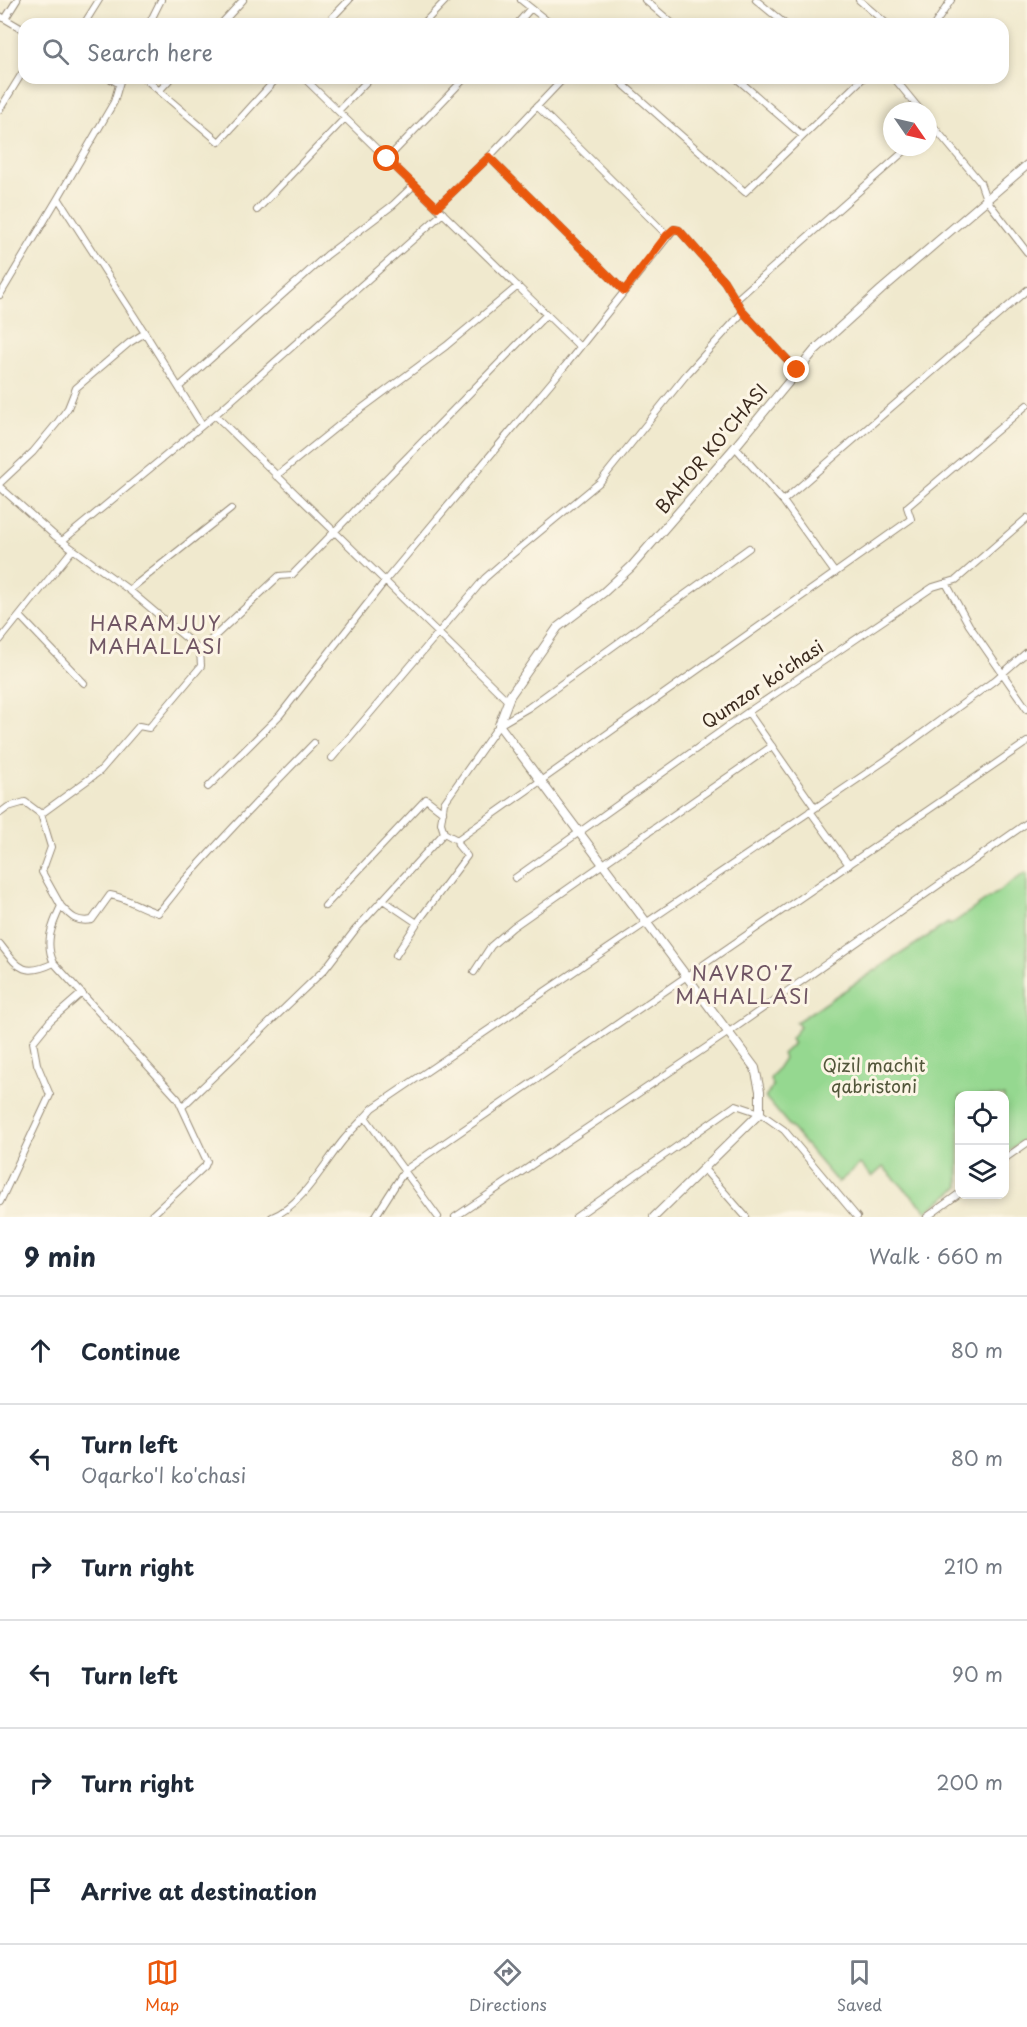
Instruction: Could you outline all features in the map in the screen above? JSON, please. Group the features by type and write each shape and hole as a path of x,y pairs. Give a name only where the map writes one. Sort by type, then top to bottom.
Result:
{"street":[{"path":"17,0 2,18 18,27"},
{"path":"88,18 99,0"},
{"path":"151,18 161,0"},
{"path":"226,18 243,0"},
{"path":"332,18 349,0"},
{"path":"429,18 446,0"},
{"path":"520,0 544,18"},
{"path":"645,0 666,18"},
{"path":"756,0 778,18"},
{"path":"859,0 880,18"},
{"path":"939,18 951,0"},
{"path":"522,18 531,8"},
{"path":"0,109 18,80"},
{"path":"0,295 114,102 118,84"},
{"path":"151,84 219,142 272,84"},
{"path":"159,91 165,84"},
{"path":"310,84 580,347"},
{"path":"338,111 364,84"},
{"path":"387,159 459,84"},
{"path":"437,207 489,157 558,84"},
{"path":"623,84 745,192 857,84"},
{"path":"743,84 803,136"},
{"path":"899,84 914,102"},
{"path":"537,106 667,235"},
{"path":"257,210 345,118"},
{"path":"937,136 980,183 985,191 986,199 1027,252"},
{"path":"737,299 899,156"},
{"path":"489,157 624,291"},
{"name":"BAHOR KO'CHASI","path":"499,725 508,701 558,627 604,592 631,567 815,350 881,290 1027,165"},
{"path":"179,387 327,255 393,205 414,185"},
{"path":"58,198 202,425"},
{"path":"62,541 214,415 443,213"},
{"path":"208,787 280,715 386,581 580,347 674,229 679,230 724,281 743,312 797,370"},
{"path":"276,476 338,426 446,346 518,286"},
{"path":"783,501 1027,290"},
{"path":"332,758 485,578 600,482 686,375 743,312"},
{"path":"200,650 279,576 292,574 546,315"},
{"path":"41,814 100,771 139,726 149,728 201,666 200,650 129,590 62,541 0,485 33,452 57,423 68,408 76,388 129,343 145,333"},
{"path":"457,840 911,519 907,507 1027,405"},
{"path":"214,415 508,701"},
{"path":"735,447 783,501 835,573"},
{"path":"129,590 231,509"},
{"name":"Qumzor ko'chasi","path":"515,878 748,712 933,587 956,580 1027,518"},
{"path":"396,955 467,856 458,845 457,840 444,833 441,823 444,803 499,725 528,708 749,548"},
{"path":"0,640 73,549"},
{"path":"946,583 969,625 1027,709"},
{"path":"20,616 84,683"},
{"path":"272,1217 281,1214 303,1193 343,1140 373,1108 886,760 1003,673 1027,652"},
{"path":"748,712 849,865"},
{"path":"499,725 754,1068 760,1090 760,1113 654,1217"},
{"path":"375,1217 405,1170 1027,742"},
{"path":"0,813 8,807 25,802 41,814 51,846 42,872 61,906 74,920 92,920 110,895 122,897 144,909 158,913 217,844 314,743"},
{"path":"474,972 491,946 513,927 772,746"},
{"path":"325,906 426,799 442,812"},
{"path":"455,1217 729,1032 1027,823"},
{"path":"182,1107 325,969 355,930 444,833"},
{"path":"383,900 417,923"},
{"path":"61,906 48,939 54,963 178,1099 207,1161 205,1166 150,1217"},
{"path":"0,944 16,965 27,970 40,970 54,963"},
{"path":"0,1202 50,1095 37,1064 33,1042 50,1021 82,993"},
{"path":"576,1217 736,1106 760,1113 784,1130 856,1217"},
{"path":"365,1117 438,1217"},
{"path":"1009,1156 1027,1143"},
{"path":"704,1169 746,1217"},
{"path":"927,1217 955,1197"}],"green space":[{"name":"Qizil machit qabristoni","path":"1025,873 1027,877 1027,1137 1009,1151 1009,1091 955,1091 955,1190 927,1211 883,1167 872,1177 860,1164 838,1183 765,1097 773,1086 770,1079 784,1058 782,1054 794,1043 791,1038 800,1027 796,1022 948,923 950,925"}],"district":[{"name":"HARAMJUY MAHALLASI","path":"156,636"},
{"name":"NAVRO'Z MAHALLASI","path":"743,986"}],"route":[{"path":"387,159 437,207 489,157 624,291 667,235 674,229 679,230 724,281 743,312 797,370"}]}
